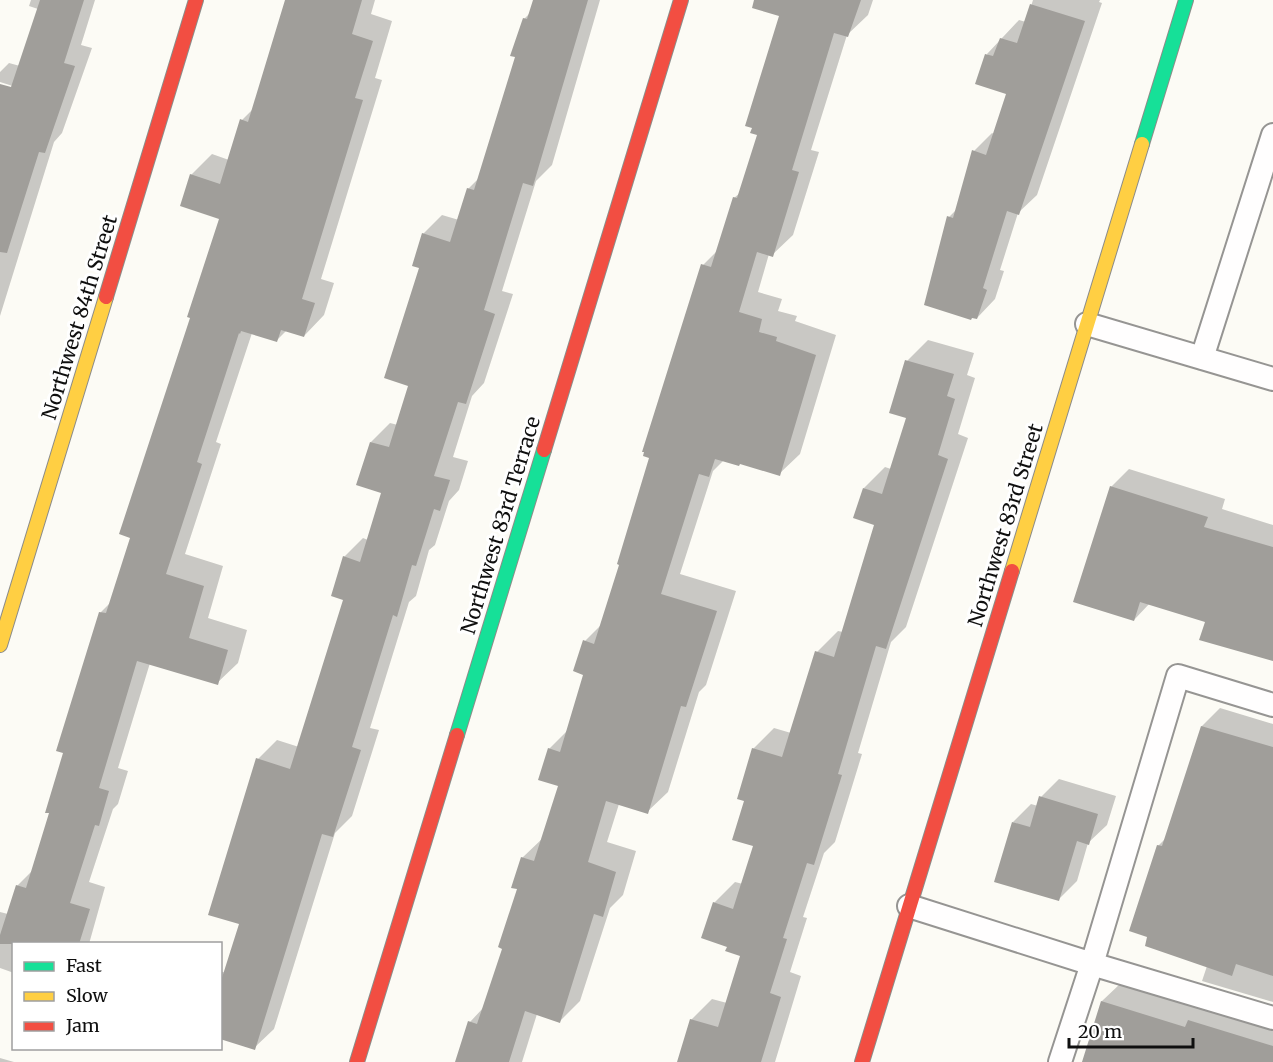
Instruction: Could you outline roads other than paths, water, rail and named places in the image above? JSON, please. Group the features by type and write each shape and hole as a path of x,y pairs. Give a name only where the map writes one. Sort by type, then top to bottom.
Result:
{"street":[{"name":"Northwest 84th Street","path":"0,645 196,0"},
{"name":"Northwest 83rd Terrace","path":"357,1062 681,0"},
{"name":"Northwest 83rd Street","path":"862,1062 1186,0"}],"lane":[{"path":"1202,358 1273,135"},
{"path":"1087,324 1273,379"},
{"path":"1060,1062 1092,964 1178,676 1273,705"},
{"path":"909,906 1273,1018"}]}
